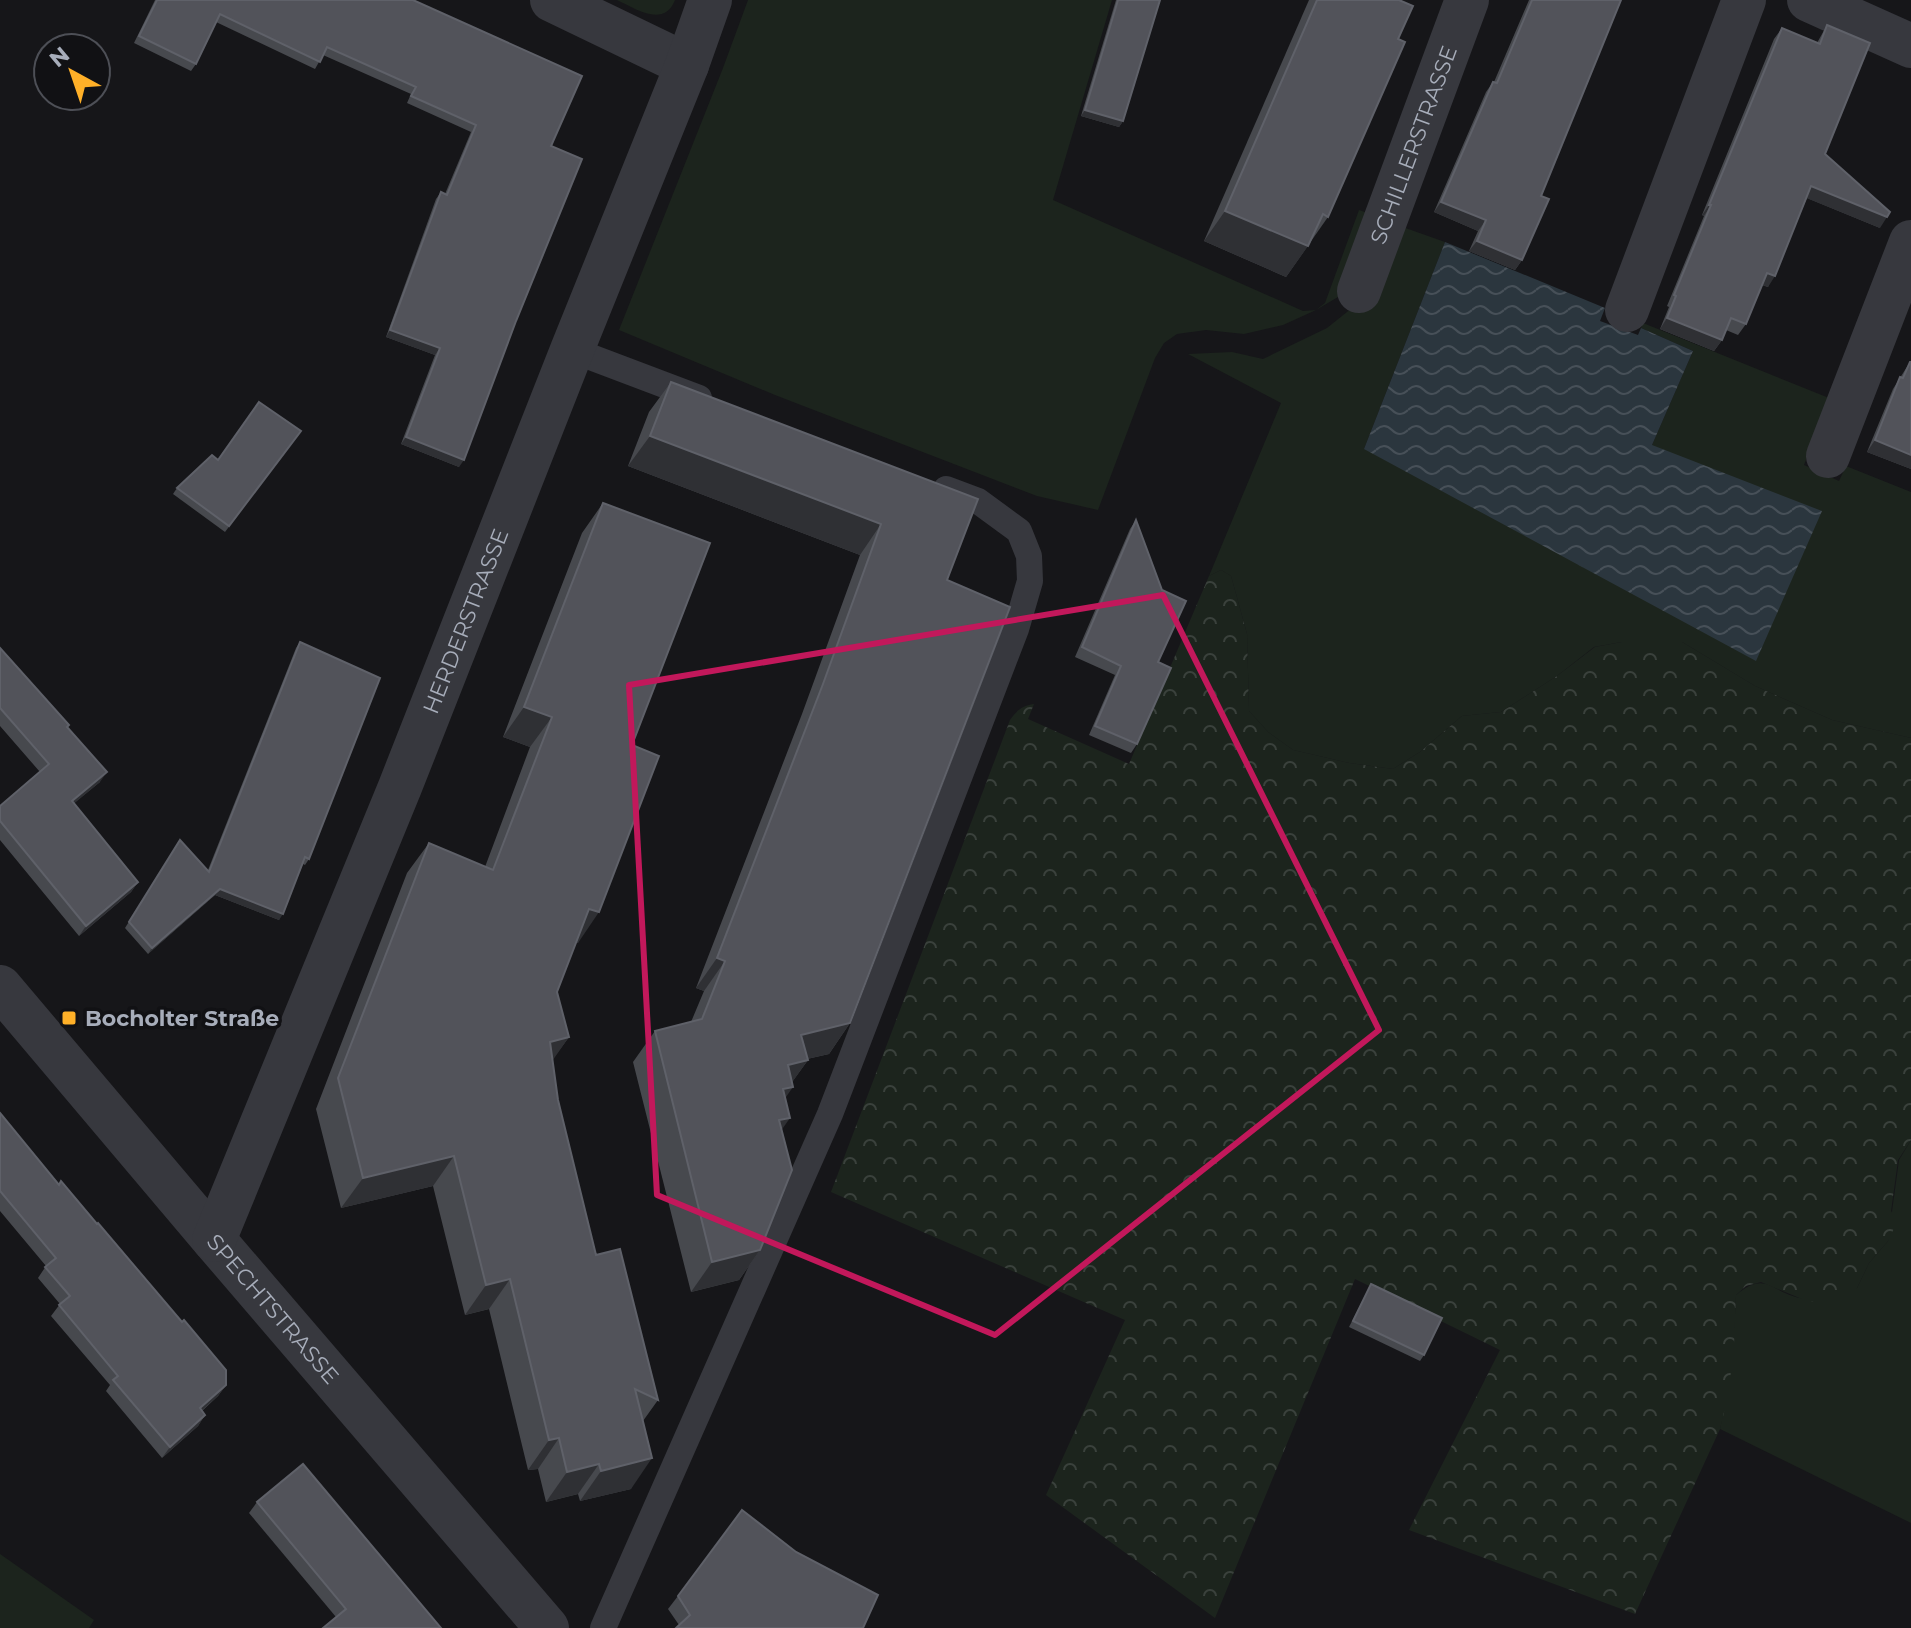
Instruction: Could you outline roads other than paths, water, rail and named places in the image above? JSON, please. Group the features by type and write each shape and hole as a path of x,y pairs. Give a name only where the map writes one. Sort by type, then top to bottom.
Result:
{"street":[{"path":"552,0 687,65"},
{"name":"HERDERSTRASSE","path":"214,1240 400,787 687,65 710,0"},
{"name":"SCHILLERSTRASSE","path":"1359,291 1467,0"},
{"path":"1627,310 1744,0"},
{"path":"1813,1 1911,46"},
{"path":"1828,456 1911,242"},
{"name":"SPECHTSTRASSE","path":"0,987 541,1626"}],"lane":[{"path":"572,350 717,404"},
{"path":"603,1628 830,1114 1016,629 1030,581 1029,556 1019,531 978,501 920,480"}],"water":[{"path":"1445,242 1605,308 1600,321 1638,335 1641,328 1693,351 1652,445 1822,511 1756,661 1364,449"}],"place":[{"name":"Bocholter Straße","path":"69,1018"}]}
